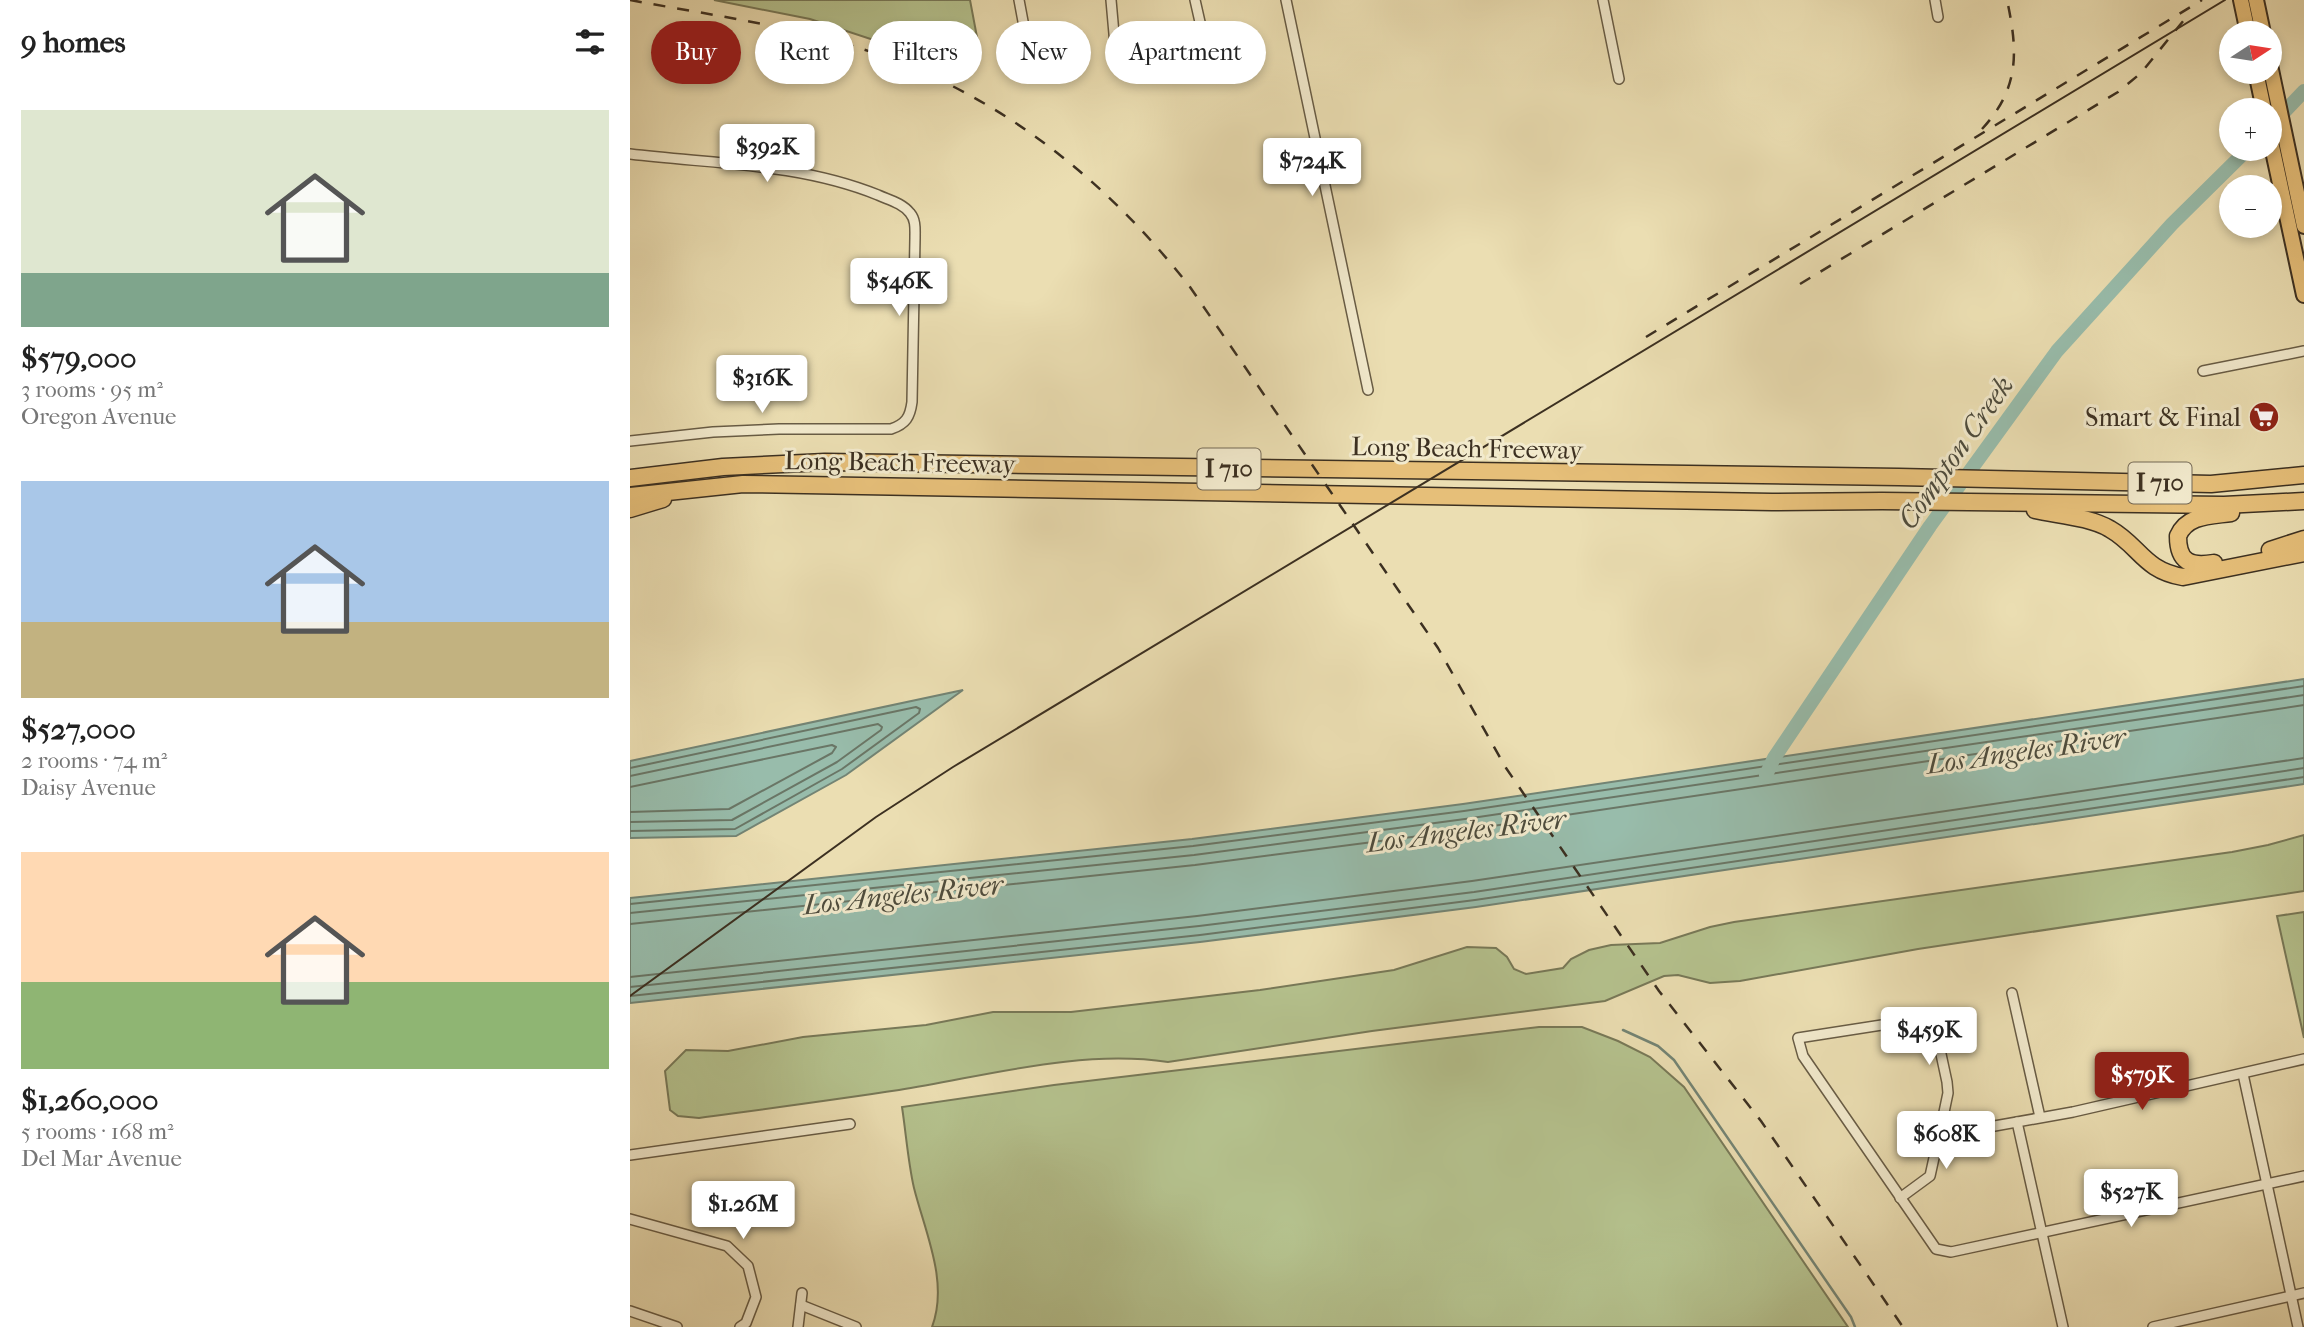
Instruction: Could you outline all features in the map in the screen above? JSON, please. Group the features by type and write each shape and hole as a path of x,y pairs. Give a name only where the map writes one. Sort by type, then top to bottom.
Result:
{"highway":[{"name":"Long Beach Freeway","path":"630,478 723,467 825,462 2211,484 2304,475"},
{"name":"Long Beach Freeway","path":"630,496 709,486 769,484 1772,502 2224,505 2298,502"},
{"path":"630,509 709,486"},
{"path":"2298,502 2198,518 2188,522 2178,536 2180,553 2191,564 2200,565 2304,540"},
{"path":"2005,503 2090,521 2109,528 2156,568 2183,577 2304,553"}],"main road":[{"path":"2241,0 2245,21"},
{"path":"2256,0 2260,21"},
{"path":"2268,84 2288,152 2304,226"},
{"path":"2275,161 2304,295"}],"street":[{"path":"1019,0 1023,21"},
{"path":"1111,0 1113,21"},
{"path":"1195,0 1200,21"},
{"path":"1286,0 1367,390"},
{"path":"1603,0 1619,79"},
{"path":"1935,0 1938,17"},
{"path":"630,154 828,177 899,204 909,211 915,225 912,402 910,414 901,426 881,429 739,431 630,442"},
{"path":"2203,371 2304,351"},
{"path":"2012,993 2040,1117"},
{"path":"1900,1198 1930,1176 1948,1093 1933,1017 1798,1038 1803,1056 1900,1198 1936,1249 1951,1252 2304,1176"},
{"path":"1943,1116 1989,1127 2073,1112 2304,1059"},
{"path":"2242,1074 2298,1327"},
{"path":"2017,1122 2063,1327"},
{"path":"630,1155 850,1124"},
{"path":"630,1219 727,1247 748,1266 756,1297 746,1324 740,1327"},
{"path":"798,1327 802,1293"},
{"path":"2152,1327 2179,1324 2304,1293"},
{"path":"801,1305 856,1327"},
{"path":"630,1311 677,1327"}],"green space":[{"path":"714,0 970,0 974,21 868,21 868,38 854,34 854,21 810,19"},
{"path":"2304,835 2304,891 1918,949 1740,981 1710,983 1678,975 1664,976 1605,1001 1372,1031 1168,1062 1134,1059 1067,1061 899,1090 699,1118 678,1116 670,1110 665,1071 686,1050 728,1051 803,1037 926,1025 993,1012 1071,1012 1260,990 1394,970 1467,947 1496,948 1507,957 1514,969 1526,974 1563,968 1571,959 1589,950 1611,945 1660,943 1734,922 2232,852"},
{"path":"2304,912 2304,1038 2277,916"},
{"path":"1539,1027 1582,1027 1618,1041 1650,1057 1684,1087 1848,1327 932,1327 937,1310 937,1275 912,1178 902,1107 1054,1085"}],"water":[{"name":"Los Angeles River","path":"2304,679 2304,784 1476,907 1200,942 630,1003 630,898 1192,839 1463,804"},
{"path":"963,690 846,775 736,836 630,838 630,761"}],"waterway":[{"name":"Compton Creek","path":"2282,114 2304,91"},
{"name":"Compton Creek","path":"1766,775 1774,758 1930,526 2057,351 2172,224 2236,161"},
{"path":"1623,1030 1658,1046 1674,1060 1851,1317 1855,1327"}],"tram line":[{"path":"630,996 876,817 953,767 2225,0"}],"railway":[{"path":"630,0 803,33 904,64 987,105 1025,130 1097,186 1130,218 1190,287 1438,648 1506,768 1659,991 1761,1121 1903,1327"},
{"path":"1982,129 1994,114 2010,84 2014,52 2007,0"},
{"path":"1646,337 2202,0"},
{"path":"1800,284 2118,92 2141,73 2188,15"}],"place":[{"name":"Smart & Final","path":"2264,417"}]}
